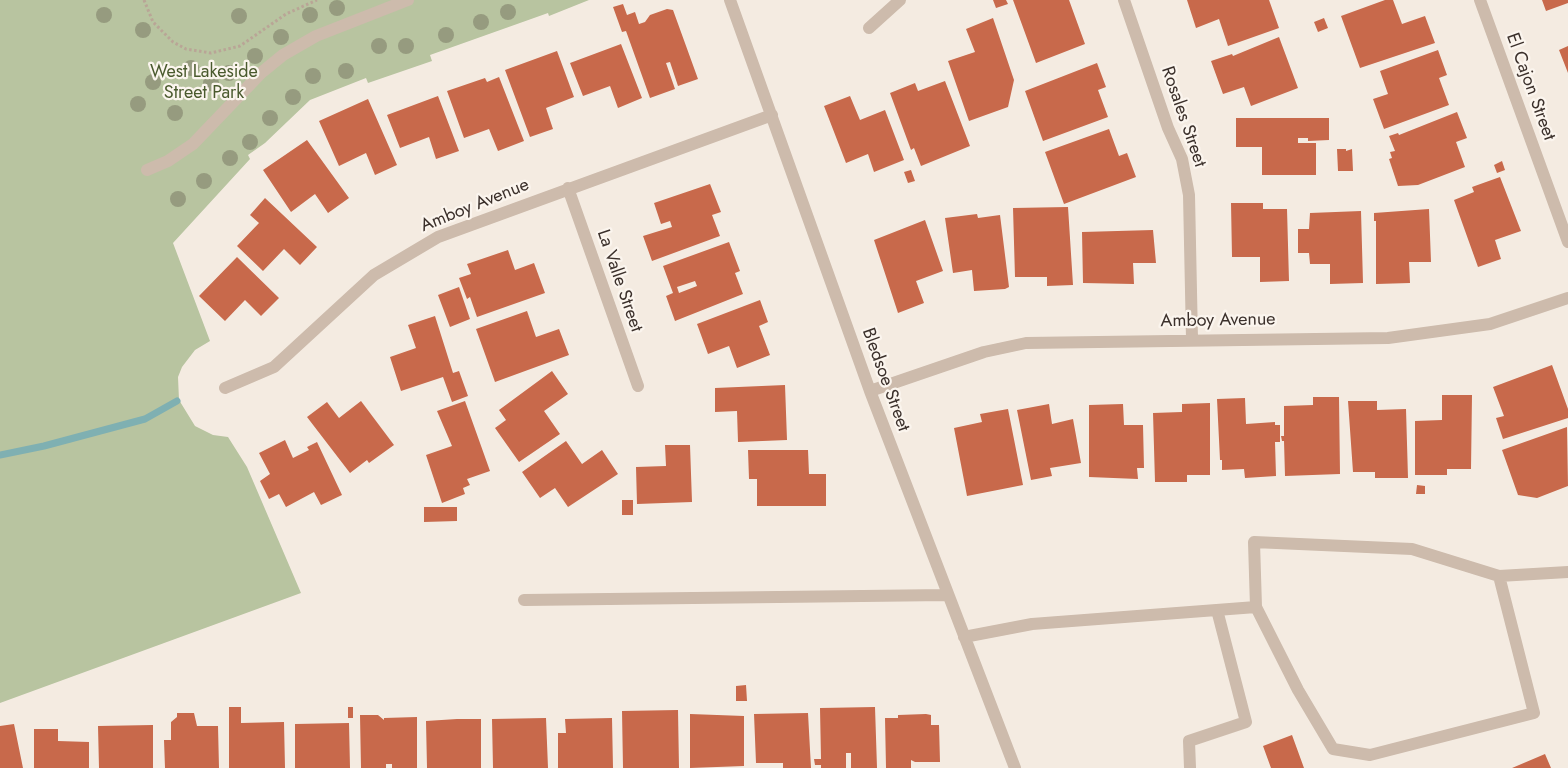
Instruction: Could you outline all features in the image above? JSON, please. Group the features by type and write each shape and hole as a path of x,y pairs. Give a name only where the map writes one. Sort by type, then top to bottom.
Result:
{"street":[{"path":"146,170 168,161 193,144 261,73 283,55 316,36 408,0"},
{"name":"Bledsoe Street","path":"730,0 870,391 1015,768"},
{"path":"869,28 900,0"},
{"name":"Rosales Street","path":"1124,0 1168,128 1182,159 1189,195 1192,339"},
{"name":"El Cajon Street","path":"1480,0 1568,242"},
{"name":"Amboy Avenue","path":"225,388 274,366 374,274 407,253 438,237 772,115"},
{"name":"La Valle Street","path":"568,188 638,386"},
{"name":"Amboy Avenue","path":"870,391 984,352 1026,343 1192,339 1388,338 1490,324 1568,298"},
{"path":"1499,576 1534,713 1370,755 1332,749 1298,690 1256,607 1254,542 1412,548 1499,576 1568,572"},
{"path":"524,600 947,595"},
{"path":"964,637 1036,623 1256,607"},
{"path":"1190,768 1189,741 1246,722 1218,610"}],"path":[{"path":"144,0 153,22 173,42 186,49 211,53 240,46 286,14 317,0"}],"green space":[{"name":"West Lakeside Street Park","path":"0,0 589,0 549,16 548,13 430,55 432,61 368,83 366,78 310,100 265,143 248,155 250,159 173,243 210,341 195,350 182,367 178,377 179,400 195,426 213,435 228,437 247,467 301,593 0,703"}],"building":[{"path":"993,0 1006,0 1008,4 996,8"},
{"path":"1013,0 1069,0 1085,44 1036,63"},
{"path":"1187,0 1269,0 1279,28 1228,46 1219,19 1196,28"},
{"path":"1385,0 1393,0 1402,24 1425,16 1435,43 1360,68 1341,16"},
{"path":"1542,0 1568,0 1568,3 1546,11"},
{"path":"623,4 627,15 635,12 639,24 645,22 650,15 667,9 673,10 698,79 678,86 670,62 666,63 675,89 650,98 626,31 622,32 613,7"},
{"path":"993,18 1014,80 1008,107 969,121 948,61 975,52 966,29"},
{"path":"1324,18 1328,28 1318,32 1314,22"},
{"path":"1279,37 1298,88 1251,106 1244,87 1223,94 1211,61 1232,54 1233,56"},
{"path":"621,44 642,98 618,108 610,86 583,96 570,63"},
{"path":"1568,46 1568,73 1559,50"},
{"path":"1438,50 1447,75 1439,78 1449,105 1384,129 1373,99 1388,94 1380,71"},
{"path":"557,51 574,97 546,108 553,129 530,137 505,70"},
{"path":"1097,63 1106,87 1098,90 1108,117 1043,141 1025,91"},
{"path":"499,77 524,141 498,151 489,129 464,138 447,91 485,78 487,82"},
{"path":"945,81 970,146 921,166 914,148 911,150 890,93 915,83 918,91"},
{"path":"438,96 459,151 436,159 429,137 400,148 387,115"},
{"path":"850,96 860,120 885,110 904,160 874,172 868,154 846,163 824,106"},
{"path":"368,99 397,165 375,175 366,153 339,166 319,121"},
{"path":"1457,112 1467,138 1456,142 1465,167 1418,185 1398,186 1389,159 1392,158 1390,152 1395,151 1389,136 1398,133 1399,135"},
{"path":"1236,118 1329,118 1329,140 1308,141 1308,138 1298,138 1298,143 1316,143 1316,175 1262,175 1262,147 1236,147"},
{"path":"1109,129 1119,156 1127,153 1136,177 1064,204 1045,152"},
{"path":"307,140 349,198 328,213 315,194 291,212 263,170"},
{"path":"1337,149 1346,149 1346,151 1352,149 1353,171 1338,171"},
{"path":"1502,161 1505,170 1497,173 1494,165"},
{"path":"911,170 915,181 908,183 904,172"},
{"path":"1500,177 1521,231 1495,240 1501,259 1478,267 1454,200 1474,192 1472,187"},
{"path":"710,184 721,212 712,215 720,236 652,261 643,236 672,227 670,221 661,224 654,203"},
{"path":"265,198 317,247 300,265 284,249 263,271 237,246 259,223 250,215"},
{"path":"1231,203 1263,203 1263,209 1287,209 1289,281 1260,282 1260,257 1232,257"},
{"path":"1068,207 1073,285 1047,286 1047,277 1015,277 1013,208"},
{"path":"1429,209 1431,262 1409,262 1410,283 1376,284 1376,221 1374,221 1374,213"},
{"path":"1361,211 1363,283 1330,284 1330,264 1310,264 1309,253 1298,253 1298,229 1309,229 1310,213"},
{"path":"977,214 978,218 1000,215 1009,287 1005,289 974,291 972,270 953,273 945,218"},
{"path":"925,220 943,271 916,281 924,303 898,313 874,240"},
{"path":"1153,230 1156,263 1133,263 1134,284 1083,283 1082,232"},
{"path":"729,242 740,271 735,273 743,294 675,321 666,296 673,293 663,266","holes":["695,281 697,286 679,293 677,287"]},
{"path":"508,250 515,270 534,263 545,293 477,317 470,297 467,299 459,278 471,274 467,264"},
{"path":"237,257 279,298 261,316 245,300 225,321 199,296"},
{"path":"459,287 470,319 450,327 438,295"},
{"path":"760,300 768,322 759,326 770,355 737,368 729,346 708,354 697,324"},
{"path":"527,311 536,337 559,329 569,355 495,382 476,329"},
{"path":"435,316 453,373 459,371 468,396 452,402 443,377 401,391 390,357 416,348 408,325"},
{"path":"1552,365 1568,409 1568,418 1503,439 1496,418 1504,416 1493,387"},
{"path":"552,371 568,394 544,411 560,434 519,462 495,428 506,420 499,410"},
{"path":"785,385 787,440 738,442 737,411 715,412 715,388"},
{"path":"1442,395 1472,395 1471,469 1447,469 1447,475 1415,475 1415,421 1442,420"},
{"path":"1313,397 1339,397 1340,474 1285,476 1284,441 1282,441 1281,436 1284,436 1284,406 1313,405"},
{"path":"1245,398 1246,424 1275,422 1275,425 1280,425 1280,442 1275,442 1276,476 1245,478 1244,469 1222,470 1217,399"},
{"path":"361,401 394,445 369,463 367,460 350,473 307,417 327,402 339,418"},
{"path":"465,401 490,471 467,479 470,485 463,488 465,494 442,503 426,455 452,446 437,411"},
{"path":"1348,401 1377,401 1377,410 1406,409 1408,478 1375,478 1375,472 1353,472"},
{"path":"1210,403 1210,475 1187,475 1187,482 1155,482 1153,413 1182,412 1182,404"},
{"path":"1049,404 1052,424 1073,419 1081,463 1050,468 1052,476 1031,480 1017,410"},
{"path":"1123,404 1124,425 1143,425 1144,468 1137,468 1138,479 1089,477 1089,405"},
{"path":"1008,409 1023,485 967,496 954,428 982,422 980,414"},
{"path":"1567,427 1568,486 1537,498 1518,495 1502,450"},
{"path":"285,440 293,458 309,450 307,447 317,442 342,495 321,505 314,492 286,507 279,494 269,499 260,481 270,474 259,453"},
{"path":"566,441 582,464 602,450 618,474 568,507 555,488 540,498 522,472"},
{"path":"665,445 690,445 692,502 637,504 636,467 666,466"},
{"path":"748,450 808,450 809,474 826,474 826,506 757,506 757,479 749,479"},
{"path":"1417,485 1425,486 1425,494 1416,494"},
{"path":"622,500 633,500 633,515 622,515"},
{"path":"424,507 457,507 457,521 424,522"},
{"path":"746,685 747,701 736,701 736,686"},
{"path":"229,707 241,707 241,723 284,722 285,768 229,768"},
{"path":"348,707 353,707 353,718 348,718"},
{"path":"875,707 877,768 851,768 851,753 846,753 846,768 821,768 821,765 815,765 814,759 821,759 820,708"},
{"path":"678,710 679,768 623,768 622,711"},
{"path":"177,713 194,713 197,726 218,726 219,768 165,768 164,740 171,740 171,722 177,717"},
{"path":"808,713 811,768 783,768 783,763 756,763 754,714"},
{"path":"690,714 744,716 744,766 690,768"},
{"path":"360,715 378,715 384,720 384,718 417,717 417,768 392,768 392,764 386,764 386,768 361,768"},
{"path":"898,715 931,715 931,725 939,725 940,762 915,762 911,760 911,768 886,768 885,718 898,718"},
{"path":"546,718 548,768 493,768 492,719"},
{"path":"612,718 613,768 558,768 558,733 566,733 565,719"},
{"path":"481,719 481,768 427,768 426,721"},
{"path":"349,723 350,768 295,768 295,724"},
{"path":"14,724 23,768 0,768 0,726"},
{"path":"153,725 153,768 99,768 98,726"},
{"path":"34,729 58,729 58,741 89,742 89,768 34,768"},
{"path":"1292,735 1304,768 1271,768 1263,746"},
{"path":"1545,754 1551,768 1512,768"}],"waterway":[{"path":"0,455 44,446 145,419 177,401"}]}
